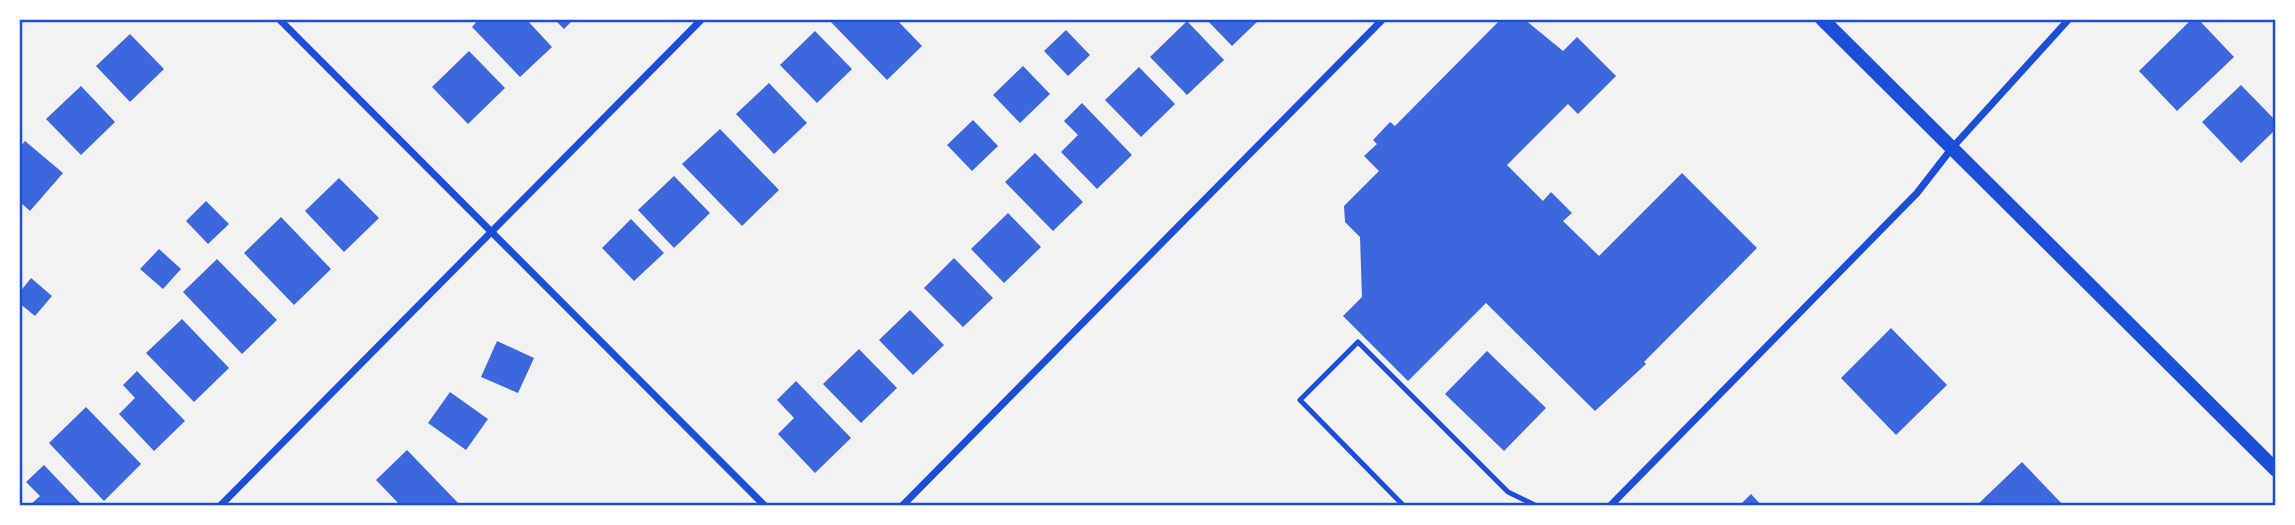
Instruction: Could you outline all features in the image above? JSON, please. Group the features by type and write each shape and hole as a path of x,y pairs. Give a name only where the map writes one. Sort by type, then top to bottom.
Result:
{"main road":[{"path":"1822,19 2276,470"}],"street":[{"path":"279,19 765,506"},
{"path":"220,506 702,19"},
{"path":"902,506 1383,19"},
{"path":"1610,506 1917,193 1952,148 2070,19"}],"lane":[{"path":"1404,506 1300,400 1358,342 1508,492 1537,506"}],"building":[{"path":"479,19 526,19 552,47 520,77 472,27"},
{"path":"554,19 574,19 564,29"},
{"path":"828,19 896,19 922,46 887,80"},
{"path":"1206,19 1260,19 1232,46"},
{"path":"1501,19 1524,19 1563,51 1577,37 1616,76 1578,114 1568,104 1507,165 1543,201 1551,192 1572,213 1563,221 1599,256 1682,173 1757,248 1644,362 1646,364 1595,411 1486,303 1408,381 1343,316 1362,297 1360,237 1345,222 1344,206 1379,171 1364,156 1377,144 1373,140 1390,122 1395,126"},
{"path":"2192,19 2198,19 2234,57 2177,111 2139,71"},
{"path":"1187,21 1224,60 1187,95 1150,57"},
{"path":"1066,30 1090,55 1068,76 1044,51"},
{"path":"815,31 852,69 817,103 780,65"},
{"path":"130,34 164,69 130,102 96,66"},
{"path":"469,51 505,88 468,124 432,87"},
{"path":"1023,66 1050,94 1020,123 993,95"},
{"path":"1139,67 1175,104 1141,137 1105,100"},
{"path":"769,83 807,123 774,154 736,114"},
{"path":"2241,85 2276,121 2276,129 2241,163 2202,122"},
{"path":"81,86 115,122 81,155 46,119"},
{"path":"1082,103 1132,155 1097,189 1061,152 1078,135 1064,121"},
{"path":"973,120 998,146 972,171 947,145"},
{"path":"720,129 779,190 742,226 682,164"},
{"path":"25,141 63,173 30,211 19,201 19,148"},
{"path":"1035,153 1083,202 1053,231 1005,182"},
{"path":"674,176 710,213 674,248 638,210"},
{"path":"339,178 379,218 344,252 305,211"},
{"path":"206,201 229,224 208,244 186,221"},
{"path":"1008,213 1041,247 1004,283 971,249"},
{"path":"281,217 331,269 294,305 244,253"},
{"path":"631,219 664,253 634,281 602,248"},
{"path":"159,249 181,269 163,289 140,269"},
{"path":"954,258 993,298 963,327 924,288"},
{"path":"217,259 277,320 242,354 183,292"},
{"path":"31,278 52,296 35,316 19,303 19,293"},
{"path":"910,310 944,345 913,375 879,340"},
{"path":"182,319 229,368 194,402 146,353"},
{"path":"1891,328 1947,385 1896,435 1841,378"},
{"path":"497,341 534,358 518,393 481,377"},
{"path":"859,349 897,388 861,423 823,384"},
{"path":"1487,351 1546,408 1504,451 1445,394"},
{"path":"137,371 185,421 154,451 119,414 135,398 123,385"},
{"path":"796,381 851,438 815,473 778,434 794,418 777,400"},
{"path":"450,392 488,419 466,450 428,423"},
{"path":"86,407 141,464 104,501 49,443"},
{"path":"407,450 461,506 401,506 376,480"},
{"path":"2022,462 2064,506 1976,506"},
{"path":"44,465 83,506 29,506 40,496 26,482"},
{"path":"1751,494 1762,506 1739,506"}]}
